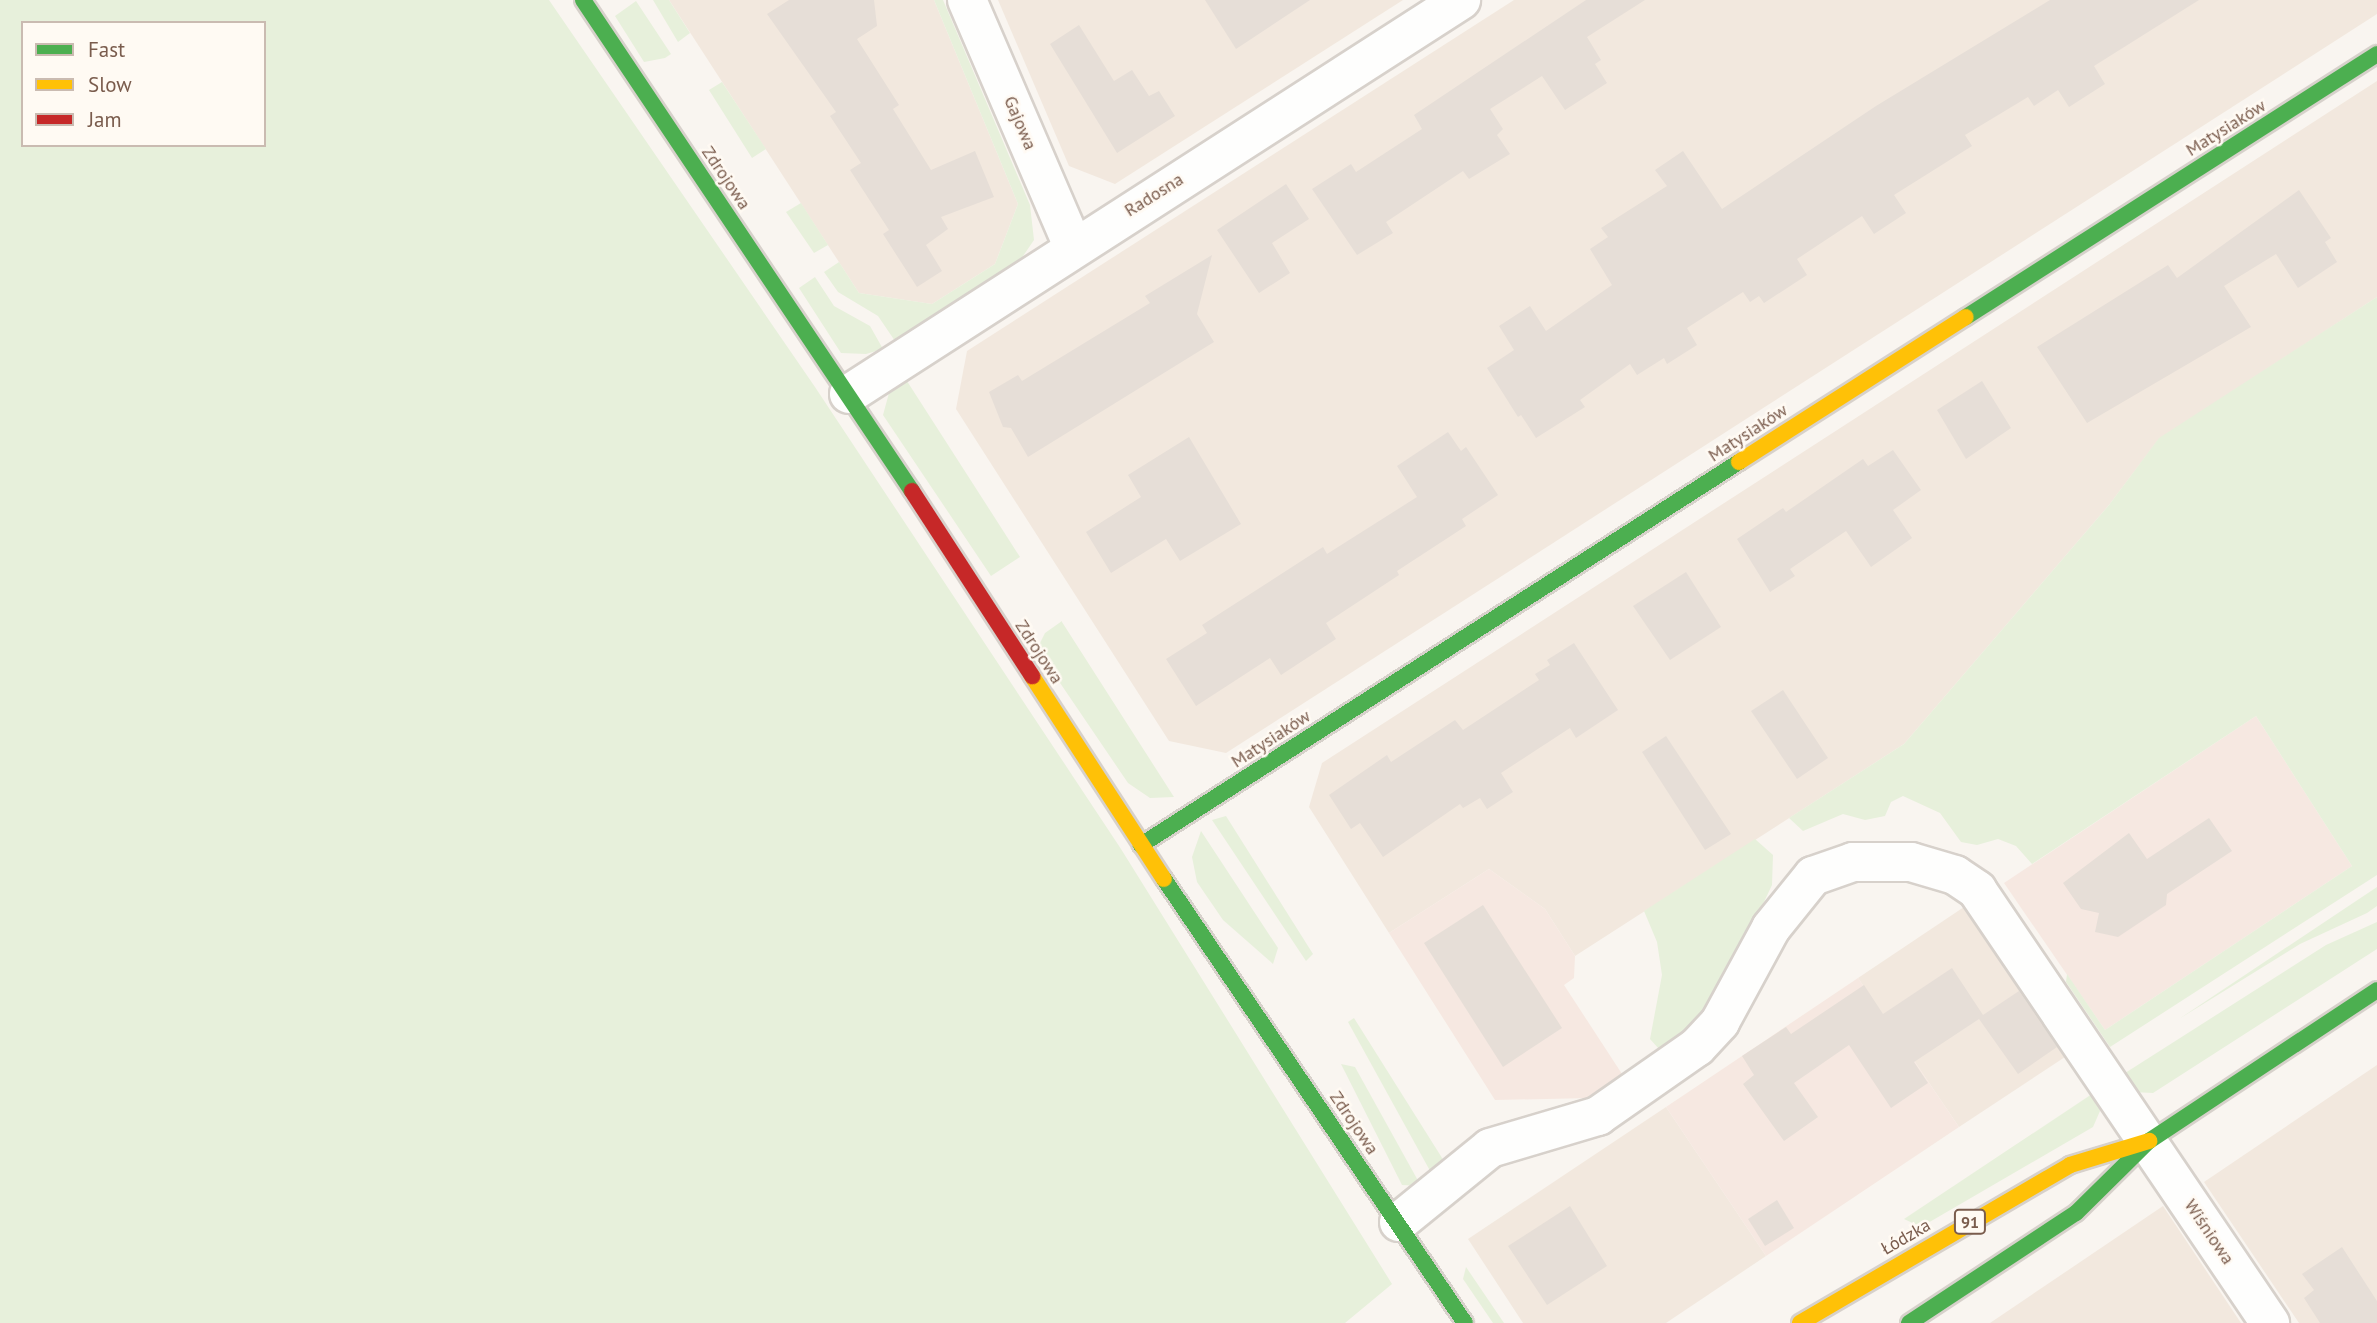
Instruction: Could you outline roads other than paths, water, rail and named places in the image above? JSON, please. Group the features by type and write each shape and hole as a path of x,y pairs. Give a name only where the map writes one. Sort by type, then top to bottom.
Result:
{"street":[{"name":"Zdrojowa","path":"583,0 849,394 1140,845 1399,1222 1465,1323"},
{"name":"Gajowa","path":"967,0 1073,246"},
{"name":"Radosna","path":"849,394 1073,246 1461,0"},
{"name":"Matysiaków","path":"1140,845 2377,54"},
{"name":"Wiśniowa","path":"1399,1222 1490,1148 1598,1116 1697,1047 1720,1022 1791,898 1813,876 1853,862 1935,867 1977,890 2270,1323"},
{"name":"Łódzka","path":"1909,1323 2076,1213 2149,1141 2377,990"},
{"name":"Łódzka","path":"1800,1323 2070,1165 2149,1141"}]}
